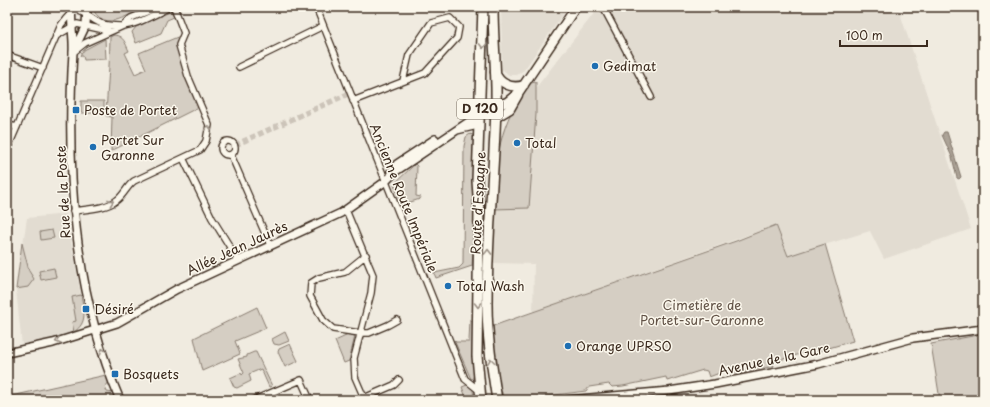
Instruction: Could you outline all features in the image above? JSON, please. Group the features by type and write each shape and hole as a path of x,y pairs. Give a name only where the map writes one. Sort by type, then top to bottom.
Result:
{"main road":[{"name":"Route d'Espagne","path":"480,396 478,356 478,125 483,7"},
{"name":"Route d'Espagne","path":"493,7 496,106 494,168 488,235 487,305 490,354 497,400"},
{"path":"479,115 507,102 521,88 576,7"},
{"path":"494,67 497,75 506,84 521,88"},
{"path":"478,125 495,118 510,109 521,88"}],"street":[{"path":"7,150 61,24 72,10 87,10 101,23 109,26 123,26 131,18 159,7"},
{"path":"73,52 85,43 170,7"},
{"path":"73,210 93,209 117,201 128,185 134,181 183,158 204,146 209,129 188,76 179,45 184,33 174,7"},
{"name":"Ancienne Route Impériale","path":"316,7 465,379 480,396"},
{"path":"603,7 651,97"},
{"name":"Rue de la Poste","path":"72,10 73,52 71,109 73,210 87,297 95,329 120,400"},
{"name":"Rue de la Poste","path":"73,52 86,25 87,10"},
{"path":"353,101 425,73 457,38 459,27 450,18 431,23 409,54 403,81"},
{"path":"56,36 72,25 77,24 111,32"},
{"path":"240,66 323,26"},
{"path":"7,55 43,68"},
{"name":"Allée Jean Jaurès","path":"7,353 78,336 95,329 117,323 177,289 346,210 386,181 396,171 479,115"},
{"path":"7,125 17,127"},
{"name":"Allée Jean Jaurès","path":"455,130 472,128 478,125"},
{"path":"231,155 270,245"},
{"path":"183,158 212,218 238,260"},
{"path":"346,210 372,267 373,283 354,358 355,377 364,399 394,385 399,380"},
{"path":"366,255 345,272 320,278 311,283 309,290 310,296 323,320 333,329 369,333 397,320"},
{"name":"Avenue de la Gare","path":"568,400 663,392 716,384 818,364 913,338 983,329"},
{"path":"254,400 301,380 310,400"}],"shaded area":[{"path":"501,7 568,7 524,70 517,75 509,75 502,69"},
{"path":"599,7 898,7 971,229 884,259 870,231 788,256 776,225 533,312 534,264 492,263 499,135"},
{"path":"944,132 947,132 961,177 959,179 957,178 952,157 942,135"},
{"path":"66,214 85,316 83,324 75,332 22,346 16,289 27,218"}],"green space":[{"path":"102,7 145,7 118,20 111,21 99,17 94,11"},
{"path":"172,11 174,17 167,20 161,33 136,43 132,32 136,27"},
{"path":"114,35 122,38 125,43 129,51 125,53 135,74 146,69 139,53 180,36 177,42 199,107 111,151 112,117 106,116 110,37"},
{"path":"105,39 106,59 84,60 83,56 80,56 84,50"},
{"path":"536,82 536,114 529,208 494,209 498,158 505,127 511,112 520,97 530,83"},
{"path":"81,101 104,101 104,113 81,113"},
{"path":"470,134 475,138 476,205 472,266 436,278 434,273 459,268 463,264 464,146 466,137"},
{"path":"415,164 417,166 416,196 421,197 420,199 401,205 394,184"},
{"name":"Cimetière de Portet-sur-Garonne","path":"776,225 788,256 825,244 853,341 773,362 774,366 733,375 730,369 709,377 707,371 703,370 667,381 666,377 623,386 612,387 609,384 589,387 586,391 516,400 509,400 502,395 502,392 498,392 490,327 736,241"},
{"path":"52,230 54,238 41,240 40,232"},
{"path":"22,243 29,271 34,279 28,287 16,289"},
{"path":"54,268 56,277 41,280 39,271"},
{"path":"81,295 84,316 81,324 74,332 72,322 76,321 72,297"},
{"path":"257,307 266,328 235,341 240,354 202,371 194,338"},
{"path":"470,319 474,324 474,373 473,378 471,379 454,340 456,342 469,342"},
{"path":"285,332 289,341 279,345 274,344 272,339"},
{"path":"345,334 355,336 349,361 344,363 335,341 346,336"},
{"path":"983,334 983,400 940,400 931,344"},
{"path":"290,344 298,361 285,367 278,352 279,349"},
{"path":"256,352 272,386 269,387 261,369 249,374 251,381 237,388 234,387 230,378 241,373 242,375 244,373 238,359 247,357 247,355"},
{"path":"106,375 109,382 105,387 107,392 113,393 116,400 7,400 7,397"},
{"path":"467,385 473,390 474,400 467,400 462,387"}],"tunnel":[{"path":"235,145 350,93"}],"place":[{"name":"Gedimat","path":"595,66"},
{"name":"Poste de Portet","path":"76,110"},
{"name":"Total","path":"517,143"},
{"name":"Portet Sur Garonne","path":"93,147"},
{"name":"Total Wash","path":"448,286"},
{"name":"Désiré","path":"86,309"},
{"name":"Orange UPRSO","path":"568,346"},
{"name":"Bosquets","path":"115,374"}]}
